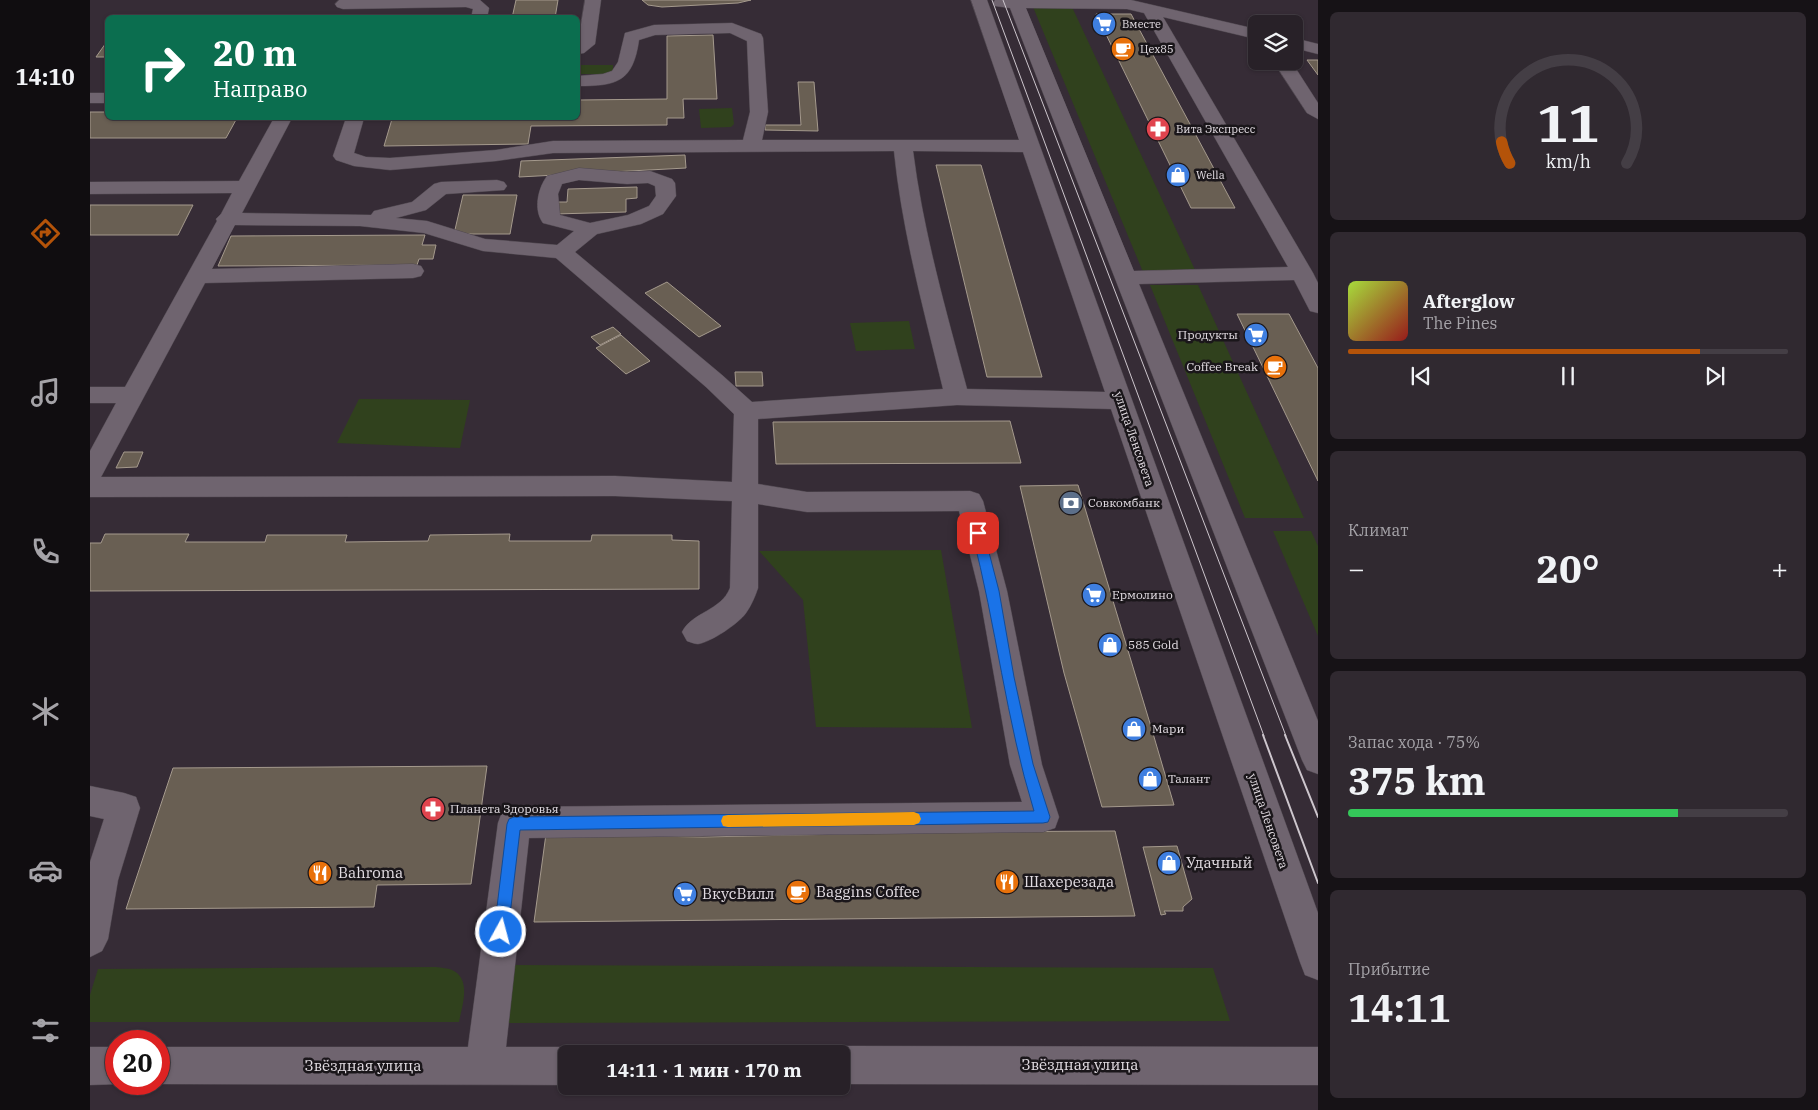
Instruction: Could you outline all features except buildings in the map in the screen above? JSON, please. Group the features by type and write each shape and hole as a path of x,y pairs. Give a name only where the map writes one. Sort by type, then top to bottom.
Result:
{"street":[{"path":"580,48 586,44 593,0"},
{"path":"341,7 466,2 476,4 481,8 480,15"},
{"path":"979,2 1127,4 1248,32"},
{"name":"улица Ленсовета","path":"979,2 1318,962"},
{"path":"1016,2 1318,760"},
{"path":"1150,9 1302,274 1318,306"},
{"path":"580,80 605,80 617,75 624,68 628,60 631,37 654,30 732,28 755,38 759,112 751,146"},
{"path":"1303,45 1318,49"},
{"path":"1288,70 1313,109 1318,113"},
{"path":"90,98 105,98"},
{"path":"90,474 226,219 282,120"},
{"path":"354,120 343,156 356,162 383,164 511,155 553,147 1030,146"},
{"path":"903,145 908,183 933,303 957,398"},
{"path":"562,252 590,229 634,220 656,210 666,196 666,183 650,177 627,178 579,174 554,180 548,194 550,219 590,229"},
{"path":"360,220 419,206 441,188 497,186"},
{"path":"90,188 245,187"},
{"path":"226,219 360,220 427,227 483,245 562,252 714,380 746,411 744,588 740,600 729,614 697,632"},
{"path":"197,276 413,271"},
{"path":"1126,278 1302,274"},
{"path":"90,395 132,395"},
{"path":"746,411 957,398 1120,401"},
{"path":"90,487 615,486 745,492 807,502 970,502 993,591 1026,764 1043,817 514,824 485,1066"},
{"path":"90,801 124,808 101,880 90,938"},
{"name":"Звёздная улица","path":"850,1065 1318,1066"},
{"path":"90,1066 105,1066"},
{"name":"Звёздная улица","path":"170,1066 558,1066"}],"green space":[{"path":"1033,7 1072,7 1196,272 1143,272"},
{"path":"580,65 613,65 613,74 580,74"},
{"path":"732,108 734,124 731,127 701,128 699,109"},
{"path":"1150,285 1198,285 1304,518 1245,518"},
{"path":"909,321 915,349 856,351 850,323"},
{"path":"359,399 470,400 460,448 337,443"},
{"path":"1273,531 1311,531 1318,546 1318,636"},
{"path":"941,550 972,728 816,727 803,600 759,551"},
{"path":"511,965 1213,968 1230,1021 502,1023"},
{"path":"436,967 452,970 462,980 464,993 459,1022 90,1022 90,995 98,969"}],"tram line":[{"path":"992,0 1264,736"},
{"path":"1003,0 1286,736"},
{"path":"1263,735 1318,883"},
{"path":"1285,735 1318,817"}],"slow traffic":[{"path":"728,821 914,819"}],"place":[{"name":"Вместе","path":"1104,24"},
{"name":"Цех85","path":"1123,49"},
{"name":"Вита Экспресс","path":"1158,129"},
{"name":"Wella","path":"1178,175"},
{"name":"Продукты","path":"1256,335"},
{"name":"Coffee Break","path":"1275,367"},
{"name":"Совкомбанк","path":"1071,503"},
{"name":"Ермолино","path":"1094,595"},
{"name":"585 Gold","path":"1110,645"},
{"name":"Мари","path":"1134,729"},
{"name":"Талант","path":"1150,779"},
{"name":"Планета Здоровья","path":"433,809"},
{"name":"Удачный","path":"1169,863"},
{"name":"Bahroma","path":"320,873"},
{"name":"Шахерезада","path":"1007,882"},
{"name":"Baggins Coffee","path":"798,892"},
{"name":"ВкусВилл","path":"685,894"}],"route":[{"path":"501,932 514,824 1043,817 1026,764 993,591 978,533"}]}
